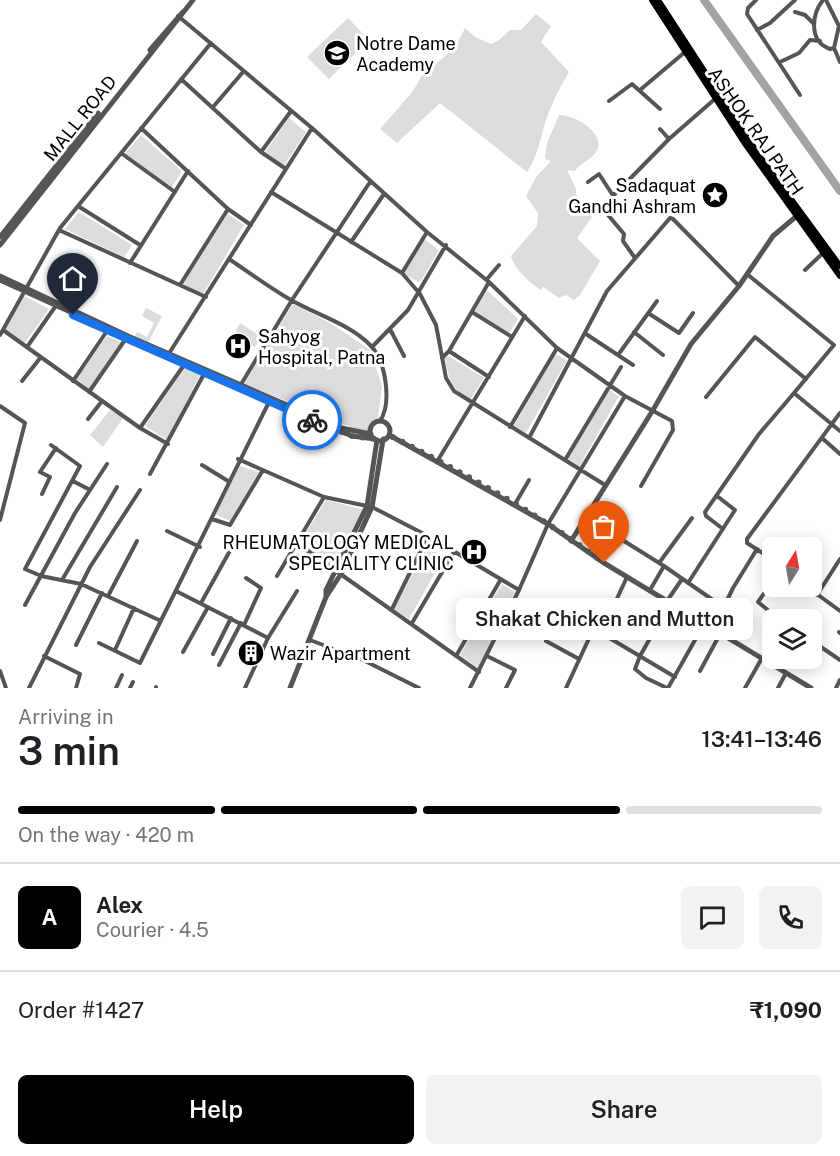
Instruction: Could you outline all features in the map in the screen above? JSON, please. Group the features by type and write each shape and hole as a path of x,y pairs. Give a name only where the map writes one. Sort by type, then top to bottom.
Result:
{"main road":[{"name":"ASHOK RAJ PATH","path":"652,0 840,276"},
{"name":"ASHOK RAJ PATH","path":"658,0 686,51"},
{"name":"ASHOK RAJ PATH","path":"798,214 840,266"}],"street":[{"name":"MALL ROAD","path":"0,245 15,220 73,146 193,0"},
{"path":"756,0 746,11 800,95"},
{"path":"758,30 770,23 795,0"},
{"path":"813,23 816,9 825,0 838,26 834,48 840,62"},
{"path":"795,12 805,15 813,23 825,48 834,48"},
{"path":"179,17 312,128 427,232 488,281 557,348 625,396 672,421 674,427 641,486"},
{"path":"780,62 799,53 810,40 820,41"},
{"path":"0,335 23,290 59,230 211,43"},
{"path":"640,90 686,51"},
{"path":"213,107 243,72"},
{"path":"182,79 261,152 286,169"},
{"path":"609,101 631,84 660,109"},
{"path":"588,182 599,174 615,194 669,139 717,97"},
{"path":"261,152 291,111"},
{"path":"141,128 228,209 251,225"},
{"path":"167,355 312,128"},
{"path":"660,129 669,139"},
{"path":"121,153 175,192"},
{"path":"130,263 188,171"},
{"path":"240,387 335,232 370,182"},
{"path":"271,192 402,273 420,294 436,325 446,378 454,391 605,485"},
{"path":"351,242 384,194"},
{"path":"78,206 140,245"},
{"path":"180,285 228,209"},
{"path":"571,541 653,410 691,344 739,286 773,236 798,214"},
{"path":"608,215 624,234 622,241 635,258"},
{"path":"529,438 607,291 672,218 739,286"},
{"path":"0,237 15,220"},
{"path":"59,230 206,297"},
{"path":"402,273 427,232"},
{"path":"372,347 420,294 446,245"},
{"path":"805,270 823,253"},
{"path":"229,259 292,300 329,318 372,347 382,369 386,388 386,408 381,421 374,424 376,438 369,506 326,597 290,688"},
{"path":"441,358 449,351 499,265"},
{"path":"723,529 705,514 759,434 833,348 833,343 747,274"},
{"path":"0,278 55,307 108,329"},
{"path":"23,290 352,436 376,438 389,435 438,460 548,524 627,577 762,658 745,688"},
{"path":"618,355 657,301"},
{"path":"27,347 55,307"},
{"path":"472,312 512,337"},
{"path":"648,313 678,333 693,313"},
{"path":"438,460 525,316"},
{"path":"73,381 108,329"},
{"path":"390,329 404,356"},
{"path":"3,330 140,428 168,444"},
{"path":"634,332 663,355"},
{"path":"586,334 633,365"},
{"path":"706,397 755,337 806,379"},
{"path":"89,392 127,338"},
{"path":"510,427 557,348"},
{"path":"449,351 489,377"},
{"path":"167,355 184,365 240,387 269,402 311,417"},
{"path":"22,381 41,357"},
{"path":"140,428 184,365"},
{"path":"565,460 621,368"},
{"path":"150,474 204,374"},
{"path":"794,393 840,431"},
{"path":"470,688 519,590 548,524 625,396"},
{"path":"88,419 102,401"},
{"path":"99,643 140,663 200,547 238,459 269,402"},
{"path":"0,406 26,423 0,520"},
{"path":"762,552 747,543 749,536 840,413"},
{"path":"381,421 389,426 389,435"},
{"path":"822,438 840,454"},
{"path":"51,445 79,464 73,481 25,569 41,576 81,584 161,621"},
{"path":"42,494 50,477 40,472 56,448"},
{"path":"238,459 324,497 369,506 428,536 519,590"},
{"path":"25,605 107,464"},
{"path":"202,465 228,481"},
{"path":"212,519 230,525 263,470"},
{"path":"515,504 530,480"},
{"path":"73,481 90,490"},
{"path":"62,580 117,488"},
{"path":"29,688 81,584 140,490"},
{"path":"688,583 735,509 717,496"},
{"path":"277,576 324,497"},
{"path":"586,516 723,607"},
{"path":"650,590 662,565 692,518"},
{"path":"166,531 200,547"},
{"path":"392,609 428,536"},
{"path":"600,559 616,536"},
{"path":"108,596 137,541"},
{"path":"298,544 479,672"},
{"path":"201,603 232,548"},
{"path":"713,630 723,607 757,549"},
{"path":"412,624 454,552"},
{"path":"822,587 840,559"},
{"path":"601,633 627,577"},
{"path":"219,665 261,588 246,578"},
{"path":"456,656 501,579"},
{"path":"682,579 635,669 645,678 668,688 704,624"},
{"path":"176,591 268,638"},
{"path":"245,688 268,638 297,591"},
{"path":"76,645 102,593"},
{"path":"762,597 759,602 767,609"},
{"path":"820,597 838,609 840,602"},
{"path":"183,651 208,607"},
{"path":"115,650 134,608"},
{"path":"213,654 231,618"},
{"path":"566,688 592,632 601,633 675,676"},
{"path":"700,671 720,634"},
{"path":"310,640 363,660 418,688"},
{"path":"546,641 579,659"},
{"path":"822,648 840,660"},
{"path":"44,656 80,674 76,688"},
{"path":"487,656 515,670 506,688"},
{"path":"780,669 811,688"},
{"path":"0,671 6,688"},
{"path":"778,688 786,673"},
{"path":"116,688 122,675"},
{"path":"836,688 840,680"},
{"path":"130,688 133,682"}],"shaded area":[{"path":"536,14 551,26 541,42 569,72 552,104 536,155 527,172 440,103 397,143 380,129 413,91 422,75 455,48 465,28 475,37 491,44 510,30 521,30"},
{"path":"348,18 369,40 329,79 307,57"},
{"path":"559,115 573,118 588,126 594,132 598,145 594,155 575,171 567,170 576,189 577,205 592,217 577,238 600,261 580,295 574,300 566,295 559,298 543,287 541,290 536,287 519,271 511,256 537,226 538,213 526,196 536,177 551,161 545,159 547,143"},
{"path":"289,118 306,132 284,166 265,152"},
{"path":"141,135 182,171 172,187 125,154"},
{"path":"79,212 132,245 124,257 65,229"},
{"path":"228,214 244,225 203,294 182,285"},
{"path":"424,239 439,250 421,281 418,282 403,273"},
{"path":"487,290 518,319 509,334 475,311"},
{"path":"22,295 49,309 25,343 4,329"},
{"path":"293,304 332,324 370,350 382,386 378,418 372,431 358,430 244,384"},
{"path":"146,308 162,316 148,343 135,336 137,332 147,337 154,323 142,316"},
{"path":"240,323 262,337 255,347 234,334"},
{"path":"107,336 121,342 89,389 76,379"},
{"path":"555,354 567,360 526,433 514,426"},
{"path":"448,356 484,378 470,400 459,392 452,382 445,358"},
{"path":"184,369 200,375 167,440 145,426"},
{"path":"609,390 619,396 579,467 567,459"},
{"path":"110,410 123,418 103,447 90,435"},
{"path":"240,466 259,472 230,521 215,514"},
{"path":"326,500 365,510 338,569 300,543"},
{"path":"427,547 444,557 409,619 394,609"},
{"path":"502,584 515,592 478,668 460,655"}],"waterway":[{"path":"704,0 840,191"}],"way so far":[{"path":"312,420 357,437 383,440 389,435 438,460 548,524 604,563"}],"place":[{"name":"Notre Dame Academy","path":"337,53"},
{"name":"Sadaquat Gandhi Ashram","path":"715,195"},
{"name":"Sahyog Hospital, Patna","path":"238,346"},
{"name":"RHEUMATOLOGY MEDICAL SPECIALITY CLINIC","path":"474,552"},
{"name":"Shakat Chicken and Mutton","path":"604,563"},
{"name":"Wazir Apartment","path":"251,653"}],"route":[{"path":"73,315 312,420"}]}
